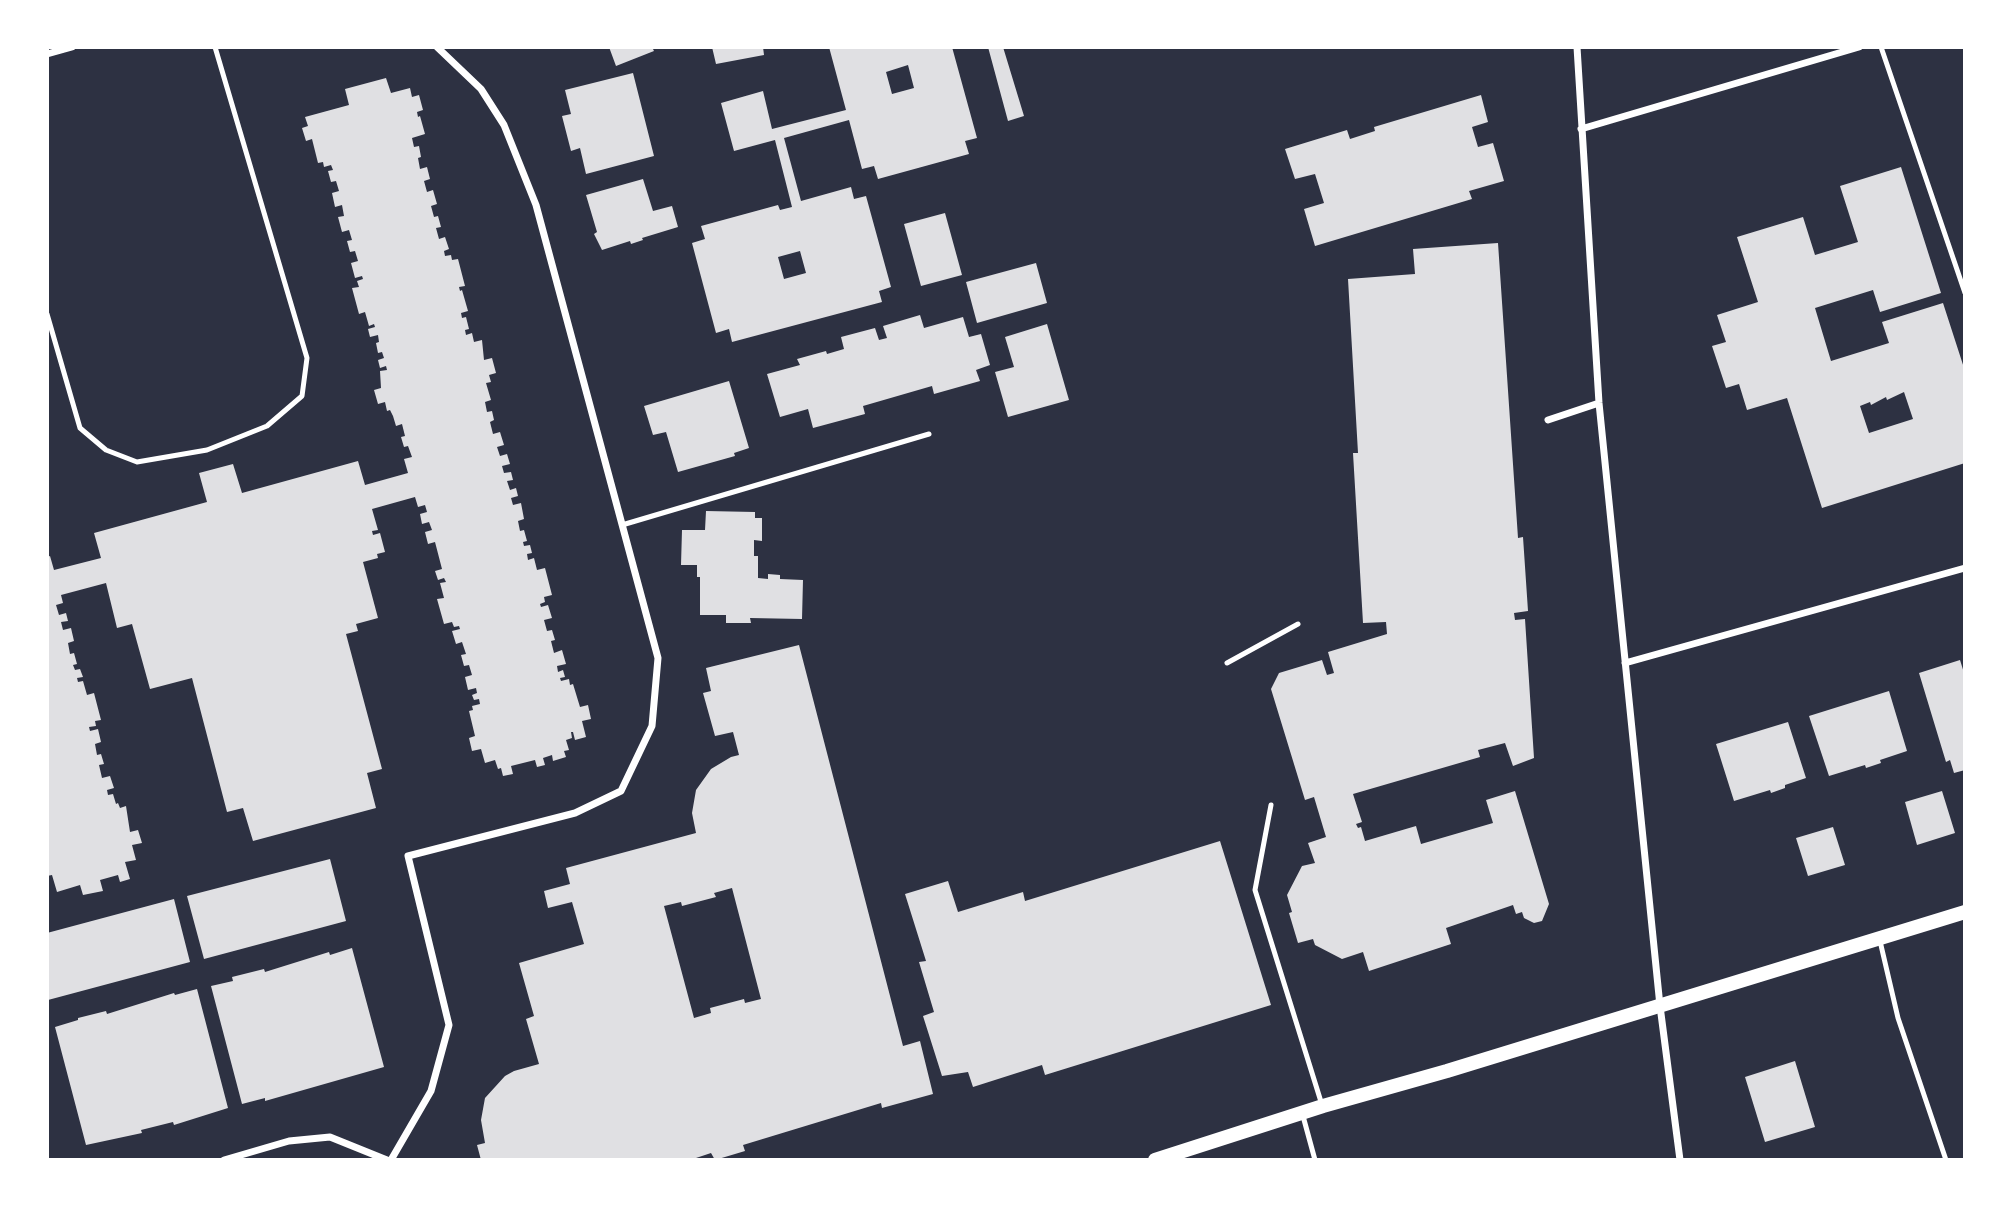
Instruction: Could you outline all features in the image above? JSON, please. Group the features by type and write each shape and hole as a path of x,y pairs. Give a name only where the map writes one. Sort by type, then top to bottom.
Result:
{"main road":[{"path":"1155,1160 1323,1106 1447,1071 1965,912"}],"street":[{"path":"47,54 72,47"},
{"path":"223,1160 289,1141 330,1137 389,1160 431,1091 449,1026 408,856 576,813 621,791 652,726 658,658 536,205 505,125 481,89 437,47"},
{"path":"1577,47 1599,403 1660,1006 1680,1160"},
{"path":"1581,129 1859,47"},
{"path":"1548,420 1599,403"},
{"path":"1625,663 1965,568"}],"lane":[{"path":"47,314 80,428 106,450 137,463 207,450 243,436 267,426 302,396 307,358 215,47"},
{"path":"1881,47 1965,293"},
{"path":"622,525 929,434"},
{"path":"1227,663 1298,624"},
{"path":"1271,805 1255,890 1323,1106"},
{"path":"1880,938 1898,1018 1946,1160"},
{"path":"1302,1114 1315,1160"}],"building":[{"path":"609,47 652,47 654,51 616,66"},
{"path":"712,47 763,47 764,55 716,64"},
{"path":"829,47 952,47 977,138 965,141 969,154 878,179 874,166 862,169 849,120 784,138 801,201 851,187 854,199 866,196 891,287 879,291 882,302 732,342 729,329 716,333 692,243 705,239 701,226 778,205 780,210 792,207 775,140 734,151 721,103 763,91 772,129 846,110","holes":["908,65 914,88 892,94 886,72","800,251 806,273 784,279 778,257"]},
{"path":"988,47 1003,47 1024,116 1008,121"},
{"path":"633,73 654,156 586,174 580,148 571,151 562,116 571,114 565,90"},
{"path":"386,78 391,93 410,88 412,97 419,95 423,110 417,112 425,134 412,138 414,147 419,146 420,169 427,167 430,179 424,181 427,192 433,190 437,204 431,206 441,227 436,228 439,239 445,237 449,249 444,251 445,256 451,255 452,260 458,259 465,286 459,287 468,311 461,313 462,318 466,317 469,329 465,330 466,335 472,333 474,342 482,340 484,360 492,358 496,373 489,375 491,382 486,383 491,400 485,402 487,412 492,411 494,420 490,422 493,434 500,432 504,445 497,447 500,456 507,454 510,464 502,466 504,473 511,472 513,480 507,481 510,490 516,488 518,496 511,498 513,505 521,503 524,519 518,521 520,531 524,530 527,541 523,542 524,546 530,545 532,553 527,554 528,560 534,558 537,570 545,568 552,595 544,597 545,602 540,604 541,607 548,605 552,618 544,620 547,631 552,630 555,640 551,641 554,653 562,650 566,664 557,666 558,672 563,670 565,677 560,678 561,681 569,679 570,685 573,684 580,707 588,705 591,719 582,721 586,737 575,740 571,732 572,738 566,740 569,750 564,751 566,757 553,761 552,755 543,758 545,765 537,767 535,760 511,766 513,774 503,776 495,760 485,763 481,749 472,751 469,738 475,736 469,711 473,710 472,706 480,704 479,699 474,700 472,695 477,693 476,688 468,690 465,677 472,675 469,665 464,666 461,655 466,654 462,642 456,644 452,631 460,629 459,626 454,627 452,622 444,624 437,599 444,598 440,583 446,582 444,578 438,580 435,571 442,569 435,542 428,544 425,532 432,530 429,522 422,524 420,514 427,512 425,505 418,507 415,497 372,509 378,530 372,531 373,535 380,533 385,552 377,554 378,558 363,562 378,618 356,624 358,631 346,634 382,769 367,773 376,808 253,841 243,808 227,812 192,678 150,689 132,624 117,628 106,583 61,595 63,603 56,605 59,615 66,613 68,621 61,622 63,630 71,628 74,641 68,643 70,654 74,653 77,664 73,665 75,670 80,669 83,677 77,678 78,682 83,681 87,695 94,693 101,720 95,721 96,726 89,727 90,731 98,729 101,742 95,744 97,755 101,754 104,764 99,765 102,778 110,776 114,788 107,790 108,795 113,794 120,808 126,806 130,832 138,830 142,843 132,845 136,860 125,862 130,879 120,882 118,875 100,880 103,891 83,895 80,885 57,892 52,875 47,876 47,557 50,556 54,570 101,558 94,533 207,502 199,473 233,464 242,493 358,461 365,485 408,473 404,459 412,457 408,446 404,447 401,437 405,436 402,424 396,426 385,402 378,404 374,390 381,388 380,371 387,370 386,366 380,368 378,360 384,358 382,352 378,353 378,335 370,337 368,329 375,327 374,324 369,326 365,312 359,314 352,288 359,287 357,281 363,279 362,276 355,278 351,263 358,261 355,251 350,252 347,241 352,240 349,230 342,232 338,217 344,216 342,205 335,207 332,193 339,191 336,181 331,182 328,171 333,170 331,165 324,167 323,162 318,163 312,139 306,141 302,128 308,126 305,117 349,105 345,89"},
{"path":"1481,95 1488,122 1472,127 1478,147 1493,143 1504,181 1469,191 1472,199 1315,246 1304,209 1324,203 1315,174 1295,179 1285,149 1347,130 1350,139 1375,131 1374,127"},
{"path":"1901,167 1941,293 1880,312 1873,290 1815,308 1831,361 1889,343 1882,322 1943,303 1965,371 1965,463 1822,508 1787,398 1747,410 1739,384 1726,388 1712,346 1726,342 1717,315 1758,302 1737,237 1803,217 1815,255 1858,242 1840,186","holes":["1904,392 1913,419 1869,433 1860,406 1870,402 1871,405 1886,397 1887,400"]},
{"path":"643,179 653,211 672,206 678,227 631,244 630,241 602,250 594,234 597,232 586,195"},
{"path":"945,213 962,275 921,286 904,224"},
{"path":"1498,243 1518,538 1523,537 1528,611 1514,613 1515,620 1525,619 1534,758 1513,766 1505,743 1478,750 1480,757 1353,794 1362,822 1356,824 1358,828 1361,827 1365,841 1416,826 1421,844 1493,823 1486,800 1515,791 1549,904 1542,921 1534,923 1524,918 1522,912 1516,914 1513,905 1446,928 1451,944 1369,971 1363,952 1342,959 1315,945 1313,939 1298,943 1287,895 1302,866 1315,863 1308,843 1326,837 1314,797 1305,800 1271,689 1279,673 1322,660 1327,675 1334,673 1328,652 1387,634 1386,622 1363,623 1353,453 1358,453 1348,279 1415,274 1413,249"},
{"path":"1036,263 1047,303 977,323 966,282"},
{"path":"920,315 924,328 963,317 969,337 981,334 990,365 976,370 980,381 934,394 932,386 863,406 865,414 813,428 808,409 780,417 767,374 800,365 797,359 844,349 841,337 875,328 879,340 887,338 883,326"},
{"path":"1047,324 1069,400 1008,417 995,372 1014,367 1005,337"},
{"path":"729,381 749,448 734,453 735,456 678,472 666,432 653,435 644,406"},
{"path":"706,511 755,512 755,518 762,518 762,541 754,540 754,556 758,556 758,578 768,579 768,574 780,575 780,579 803,580 802,619 750,618 751,623 726,623 726,615 700,615 700,577 697,577 697,565 681,565 682,530 705,530"},
{"path":"799,645 903,1046 920,1041 933,1094 882,1108 881,1103 743,1145 745,1151 715,1160 711,1153 690,1160 481,1160 477,1145 485,1143 481,1120 485,1098 505,1076 539,1064 526,1019 534,1016 519,963 584,944 572,902 548,908 544,891 570,884 566,868 696,833 692,813 696,790 711,769 739,755 733,732 715,736 703,693 711,691 706,668","holes":["732,888 761,999 745,1003 744,999 710,1008 711,1013 694,1018 664,906 681,902 682,906 716,897 714,893"]},
{"path":"1960,660 1965,676 1965,770 1954,773 1950,760 1946,762 1919,673"},
{"path":"1889,691 1907,751 1866,768 1865,765 1829,776 1809,716"},
{"path":"1788,722 1806,778 1771,793 1770,790 1734,801 1716,744"},
{"path":"1942,791 1955,833 1917,845 1905,802"},
{"path":"1833,827 1845,865 1808,876 1796,838"},
{"path":"1220,841 1271,1005 1045,1075 1042,1065 973,1087 968,1072 942,1076 923,1016 934,1012 919,962 926,961 905,894 948,881 958,912 1023,892 1025,901"},
{"path":"330,859 346,921 204,959 187,896"},
{"path":"174,899 190,962 48,1000 47,933"},
{"path":"352,948 384,1067 265,1101 265,1098 242,1104 211,986 233,981 232,977 264,969 265,972 329,952 330,955"},
{"path":"197,989 228,1108 174,1125 173,1122 141,1130 142,1133 86,1145 55,1027 78,1018 106,1011 107,1014 174,993 175,995"},
{"path":"1795,1061 1815,1127 1765,1142 1745,1077"}]}
